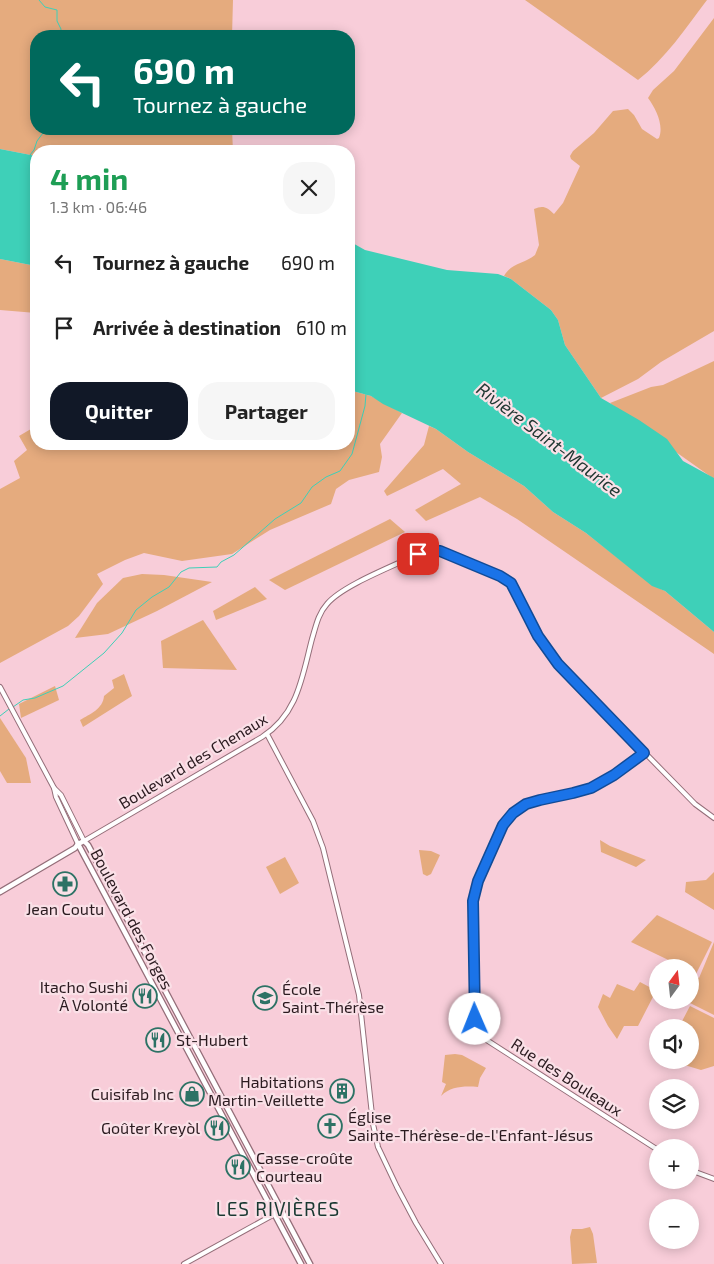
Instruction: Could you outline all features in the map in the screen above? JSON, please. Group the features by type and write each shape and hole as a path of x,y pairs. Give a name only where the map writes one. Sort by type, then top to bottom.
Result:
{"main road":[{"name":"Boulevard des Chenaux","path":"0,892 84,841"},
{"name":"Boulevard des Forges","path":"84,841 310,1264"},
{"name":"Boulevard des Forges","path":"78,844 301,1264"}],"street":[{"name":"Boulevard des Chenaux","path":"84,841 267,734 282,721 294,701 317,620 328,602 344,590 416,554 434,550 500,576 511,583 538,636 558,664 695,804 714,818"},
{"name":"Boulevard des Forges","path":"0,687 54,788 56,797 78,844"},
{"path":"267,734 313,821 323,848 359,995 375,1138 405,1202 442,1264"},
{"name":"Rue des Bouleaux","path":"644,753 614,775 591,788 526,804 513,813 503,825 478,881 473,901 475,1019 478,1031 485,1039 649,1144"},
{"name":"Boulevard des Forges","path":"54,788 61,795 84,841"},
{"path":"192,1059 199,1055"},
{"path":"699,1173 714,1179"},
{"path":"184,1264 282,1210"}],"shaded area":[{"path":"0,0 233,0 232,30 30,30 30,135 232,135 233,145 30,145 30,155 0,149"},
{"path":"525,0 707,0 666,53 638,80"},
{"path":"714,18 714,331 661,362 638,379 601,398 565,345 558,320 551,310 511,279 504,276 510,268 535,255 539,245 534,209 545,207 554,214 563,203 580,166 570,156 613,111 628,109 642,129 657,139 659,138 661,128 658,117 648,98 653,90 674,71"},
{"path":"0,259 30,265 30,312 0,310"},
{"path":"714,361 714,479 610,403 651,387 663,385"},
{"path":"355,392 371,396 402,413 380,444 382,457 379,472 349,480 336,489 331,504 270,530 232,554 182,561 144,553 125,560 97,574 103,584 79,616 68,626 0,663 0,489 20,478 14,461 27,450 19,436 30,430 30,450 355,450"},
{"path":"429,426 524,486 553,512 586,533 652,585 665,591 714,632 714,654 517,519 480,497 426,521 415,510 461,484 443,469 387,496 384,491 424,445"},
{"path":"390,519 405,532 285,590 269,580"},
{"path":"142,574 164,575 212,582 108,634 75,638 97,603 123,578"},
{"path":"255,587 267,599 216,620 213,611"},
{"path":"203,620 237,670 163,668 161,641"},
{"path":"124,674 132,696 83,727 80,720 99,708 104,696 114,688 112,680"},
{"path":"55,686 59,700 21,718 19,704"},
{"path":"0,718 26,758 31,783 7,783 0,771"},
{"path":"600,840 610,846 646,860 636,867 601,852"},
{"path":"419,850 431,851 440,855 431,874 427,876 423,874"},
{"path":"285,857 299,883 280,894 266,867"},
{"path":"714,872 714,910 685,892 686,882 706,880"},
{"path":"657,915 712,942 699,968 699,959 666,959 631,942"},
{"path":"714,942 714,1015 699,1008 699,978"},
{"path":"640,982 649,987 649,1005 638,1026 624,1026 617,1039 598,1007 603,994 610,998 617,984 634,991"},
{"path":"688,1009 696,1009 714,1018 714,1066 701,1070 698,1069 699,1019 683,1019"},
{"path":"445,1055 462,1055 486,1068 480,1078 478,1087 454,1088 441,1096 446,1084 442,1082"},
{"path":"590,1227 593,1234 597,1263 572,1264 570,1237 572,1229"}],"water":[{"path":"0,149 30,155 30,265 0,259"},
{"name":"Rivière Saint-Maurice","path":"355,244 365,250 447,270 498,274 511,279 551,310 558,320 565,345 601,398 667,439 683,461 714,478 714,632 665,591 652,586 586,533 553,512 524,486 468,452 436,429 383,404 371,396 355,392"}],"waterway":[{"path":"39,0 45,7 57,10 57,21 61,30"},
{"path":"36,145 42,135"},
{"path":"355,443 365,406 366,394"},
{"path":"13,707 23,700 35,698 63,686 104,653 122,633 136,610 152,597 169,587 181,572 189,568 217,567 221,562 234,555 275,519 301,503 312,487 326,477 340,471 353,450"},
{"path":"0,716 9,709"}],"place":[{"name":"Jean Coutu","path":"65,884"},
{"name":"Itacho Sushi À Volonté","path":"145,996"},
{"name":"École Saint-Thérèse","path":"265,998"},
{"name":"St-Hubert","path":"158,1040"},
{"name":"Habitations Martin-Veillette","path":"342,1091"},
{"name":"Cuisifab Inc","path":"192,1094"},
{"name":"Église Sainte-Thérèse-de-l'Enfant-Jésus","path":"330,1126"},
{"name":"Goûter Kreyòl","path":"217,1128"},
{"name":"Casse-croûte Courteau","path":"238,1167"}],"district":[{"name":"LES RIVIÈRES","path":"278,1209"}],"route":[{"path":"418,554 429,550 440,551 510,582 538,636 558,664 644,753 624,769 591,788 526,804 506,820 497,836 478,881 473,901 475,1019"}]}
